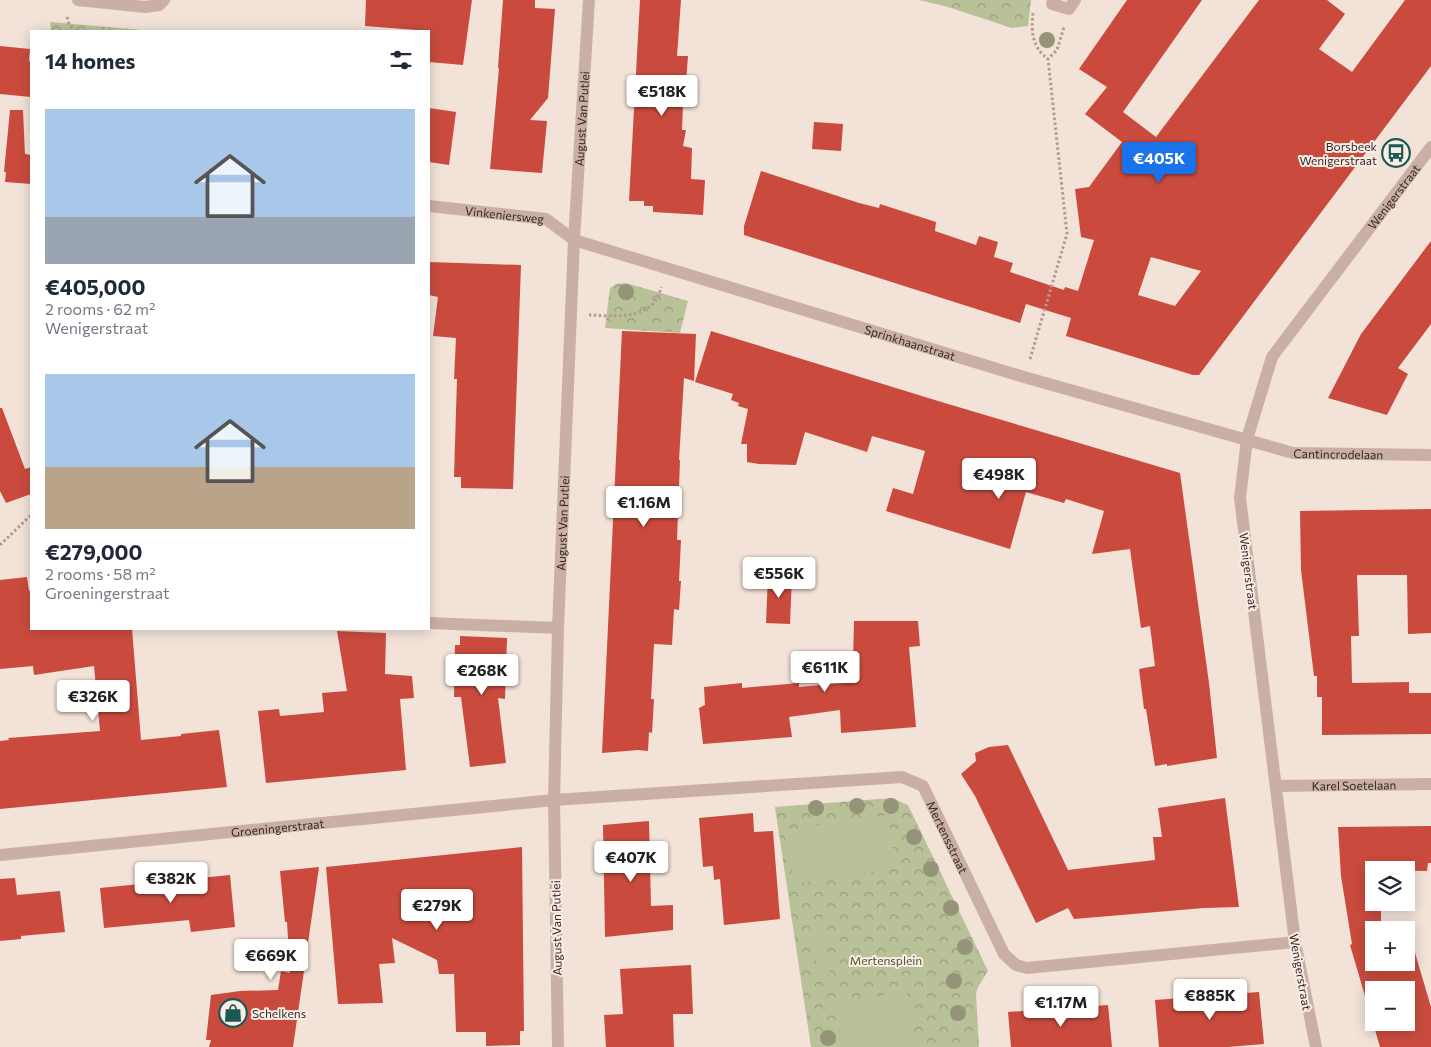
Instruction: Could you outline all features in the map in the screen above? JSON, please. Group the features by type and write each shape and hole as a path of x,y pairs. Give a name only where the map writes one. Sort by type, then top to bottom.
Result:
{"street":[{"path":"78,0 145,7 159,5 164,0"},
{"name":"August Van Putlei","path":"558,1047 554,800 558,628 574,240 588,0"},
{"path":"1052,2 1072,4"},
{"name":"Wenigerstraat","path":"1316,1047 1295,942 1240,498 1247,439 1272,358 1431,147"},
{"name":"Vinkeniersweg","path":"430,206 546,220 574,240"},
{"name":"Sprinkhaanstraat","path":"574,240 1024,377 1247,439"},
{"name":"Cantincrodelaan","path":"1247,439 1293,453 1431,455"},
{"path":"430,623 558,628"},
{"name":"Mertensstraat","path":"554,800 902,777 923,786 1004,954 1016,965 1027,968 1295,942"},
{"name":"Karel Soetelaan","path":"1276,786 1431,784"},
{"name":"Groeningerstraat","path":"0,856 554,800"}],"path":[{"path":"1024,377 1067,234 1048,59 1035,44 1032,34 1032,16 1036,1 1052,2"},
{"path":"1048,59 1058,50 1072,4"},
{"path":"571,314 628,316 642,312 659,297 665,267"},
{"path":"0,545 30,516"}],"green space":[{"path":"919,0 1031,0 1028,26 1012,28 948,7"},
{"path":"50,22 142,30 51,30"},
{"path":"626,283 688,301 680,333 605,328 610,288 616,284"},
{"name":"Mertensplein","path":"892,798 908,805 988,971 976,994 979,1047 811,1047 775,807"},
{"path":"888,815 896,868 794,884 786,830"},
{"path":"820,923 830,974 819,976 809,925"},
{"path":"906,991 916,1047 843,1047 835,1004"}],"building":[{"path":"366,0 472,0 463,65 430,62 430,30 365,26"},
{"path":"503,0 535,0 535,8 555,9 548,98 530,120 547,121 542,173 490,169"},
{"path":"640,0 681,0 677,56 688,56 686,82 684,82 682,130 686,130 683,146 692,148 691,179 705,180 703,215 653,212 653,206 644,206 644,201 629,201"},
{"path":"1127,0 1202,0 1123,112 1156,137 1259,0 1327,0 1345,14 1319,49 1352,72 1405,0 1431,0 1431,66 1199,375 1193,375 1066,336 1071,318 1026,304 1020,323 744,235 744,226 761,171 859,203 879,208 880,204 936,222 935,231 976,245 979,236 998,242 994,257 1013,263 1010,272 1064,290 1065,287 1078,291 1094,240 1081,237 1075,189 1089,187 1122,142 1085,114 1107,87 1079,69","holes":["1151,257 1201,271 1175,306 1138,295"]},
{"path":"0,46 30,49 30,97 0,94"},
{"path":"430,108 456,112 449,165 430,162"},
{"path":"10,110 23,110 25,154 30,155 30,184 5,182 6,172 4,172"},
{"path":"814,122 843,124 841,151 812,149"},
{"path":"1431,241 1431,324 1398,368 1408,374 1387,415 1328,398 1361,334"},
{"path":"430,262 521,265 513,489 461,488 461,477 454,477 457,379 454,379 456,338 433,336 438,297 430,295"},
{"path":"622,331 696,334 694,381 684,378 677,540 681,540 679,610 674,609 672,645 654,644 651,699 654,699 652,733 649,732 648,751 602,753"},
{"path":"711,331 1180,473 1209,683 1217,758 1167,766 1167,764 1155,766 1146,709 1144,709 1139,669 1155,666 1150,626 1141,628 1130,549 1092,554 1104,511 1066,499 1064,503 1026,492 1010,549 886,511 893,488 913,494 925,451 872,436 867,452 805,432 796,465 747,462 747,444 741,444 748,409 738,406 739,403 731,400 733,394 695,382"},
{"path":"0,408 2,408 25,469 30,467 30,494 6,503 0,491"},
{"path":"1431,509 1431,633 1408,634 1407,575 1357,575 1359,636 1351,636 1352,683 1409,682 1409,693 1431,693 1431,734 1322,735 1322,697 1317,697 1317,676 1314,676 1301,570 1300,511"},
{"path":"768,574 792,575 790,624 766,623"},
{"path":"27,577 30,591 30,630 132,630 141,740 219,730 227,787 0,809 0,741 9,740 8,738 100,731 94,666 34,675 33,666 0,669 0,580"},
{"path":"854,621 918,621 920,646 909,647 916,727 841,733 840,710 789,717 792,737 703,744 699,708 705,705 704,687 742,683 742,688 799,683 799,687 844,683 842,662 853,662"},
{"path":"337,631 386,633 385,674 412,676 414,698 400,699 406,770 266,783 258,711 279,709 280,716 324,712 322,693 347,691"},
{"path":"460,636 507,638 505,699 498,698 506,763 470,767 461,697 454,697 455,645 460,645"},
{"path":"1008,745 1068,870 1155,860 1153,837 1162,837 1158,808 1225,798 1239,907 1204,908 1074,919 1068,908 1036,923 975,796 961,774 976,761 975,753 989,747"},
{"path":"753,813 754,832 773,831 780,919 724,925 720,879 714,880 713,866 703,867 699,818"},
{"path":"649,821 651,906 673,905 673,930 605,937 603,825"},
{"path":"1431,826 1431,863 1428,863 1427,871 1415,871 1415,861 1365,861 1365,911 1381,911 1381,921 1365,921 1365,971 1415,971 1415,953 1431,1007 1431,1047 1380,1047 1375,1031 1415,1031 1415,981 1365,981 1365,996 1350,945 1352,944 1341,876 1338,827"},
{"path":"522,847 524,1031 520,1031 520,1045 486,1046 486,1032 456,1032 454,974 439,974 437,960 392,938 395,963 379,964 383,1003 338,1004 326,867"},
{"path":"319,867 293,1047 209,1047 211,1040 206,1040 211,995 240,991 278,990 281,971 290,973 287,922 285,922 280,871"},
{"path":"230,875 235,927 191,932 189,920 104,928 100,888"},
{"path":"15,878 17,895 60,891 65,932 21,936 21,939 0,941 0,879"},
{"path":"691,965 693,1014 673,1014 674,1047 606,1047 604,1015 623,1014 620,969"},
{"path":"1259,992 1264,1044 1228,1047 1159,1047 1155,1000"},
{"path":"1108,1005 1112,1047 1011,1047 1008,1012"}],"place":[{"name":"Borsbeek Wenigerstraat","path":"1396,153"},
{"name":"Schelkens","path":"233,1013"}]}
